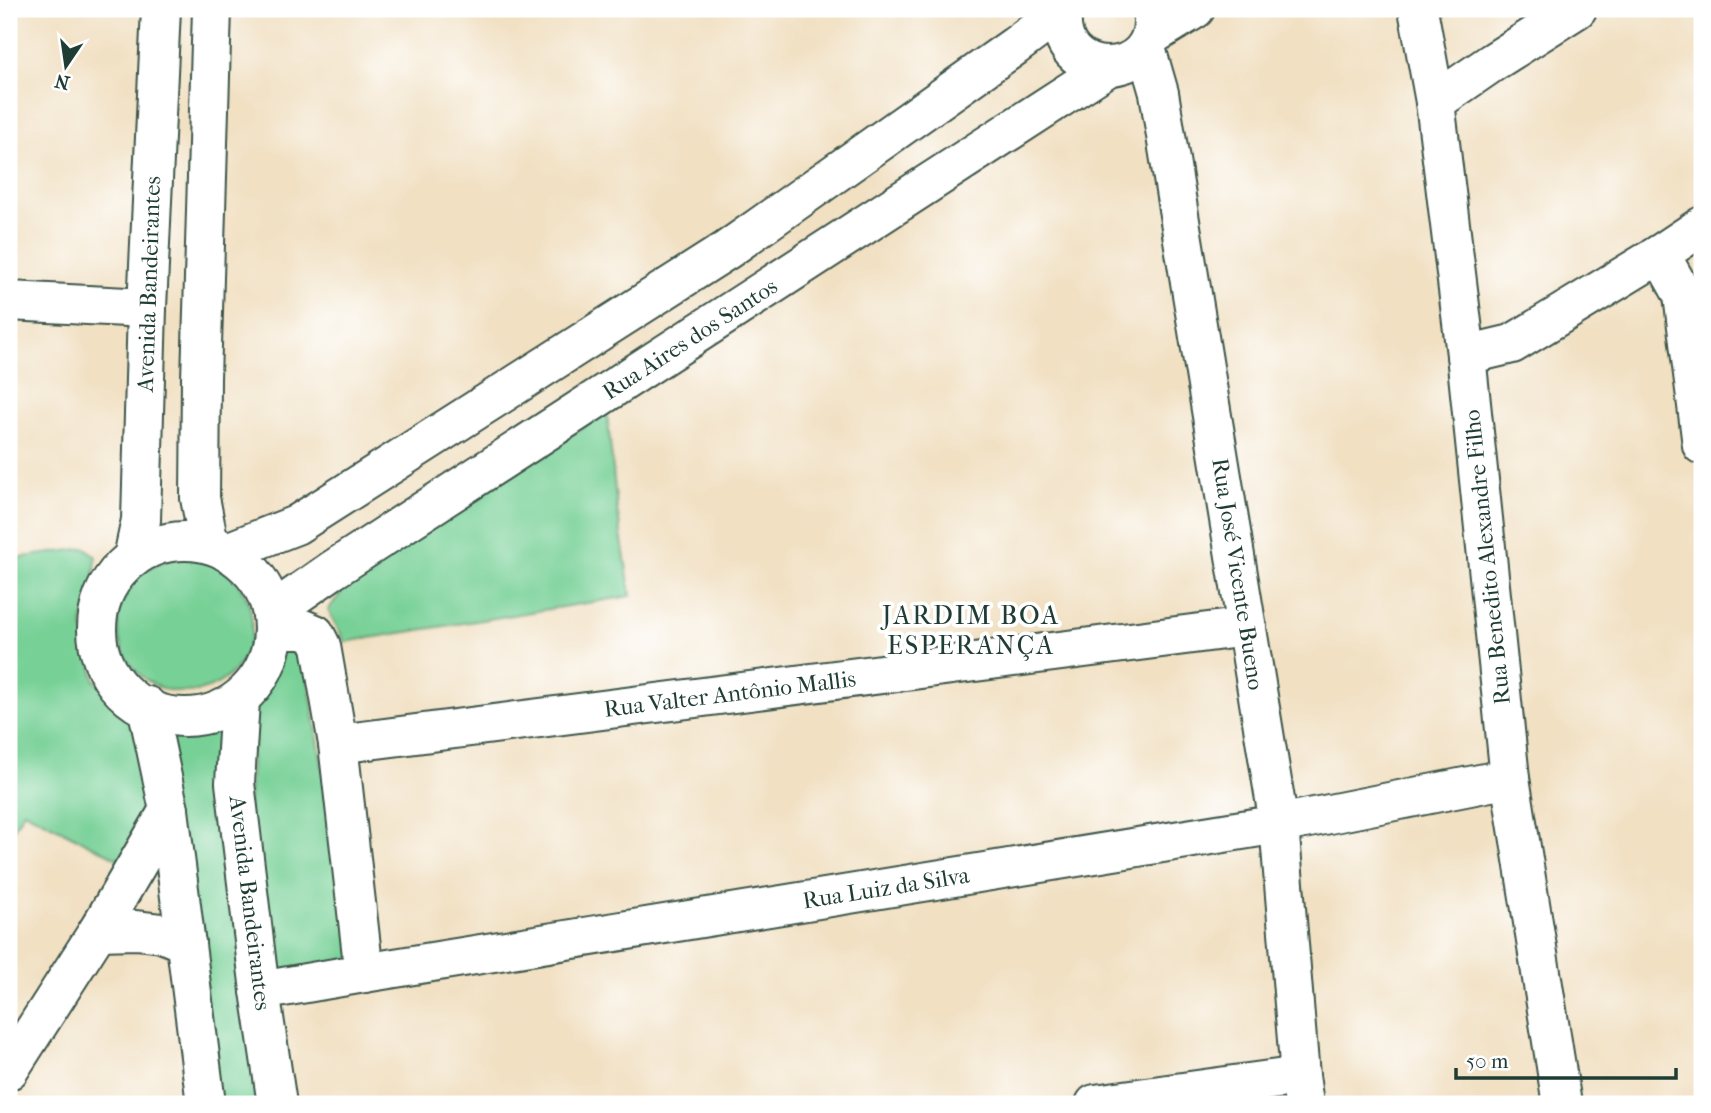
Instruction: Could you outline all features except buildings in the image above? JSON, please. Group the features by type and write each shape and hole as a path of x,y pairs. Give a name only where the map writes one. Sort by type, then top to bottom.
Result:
{"street":[{"name":"Avenida Bandeirantes","path":"133,558 141,520 160,9"},
{"path":"212,9 200,498 218,548"},
{"name":"Rua Aires dos Santos","path":"273,621 331,571 1108,67 1134,59 1150,31 1195,9"},
{"name":"Rua Benedito Alexandre Filho","path":"1418,9 1435,102 1466,355 1510,778 1562,1104"},
{"path":"1435,102 1577,9"},
{"path":"218,548 296,525 716,257 1063,10"},
{"path":"1063,10 1061,24 1064,38 1071,50 1094,65 1108,67"},
{"name":"Rua José Vicente Bueno","path":"1150,31 1279,824 1302,1090"},
{"path":"1466,355 1512,344 1702,226"},
{"path":"1660,254 1683,295 1702,445"},
{"path":"9,301 147,308"},
{"path":"189,541 218,548 243,563 266,594 273,621 271,651 264,669 240,700 204,715 185,717 165,714 128,696 104,664 98,645 100,606 107,587 118,571 150,548 169,542 189,541"},
{"path":"273,621 315,635 321,646 338,744 364,973"},
{"name":"Rua Valter Antônio Mallis","path":"338,744 1247,627"},
{"name":"Avenida Bandeirantes","path":"240,700 235,783 260,991 277,1104"},
{"path":"147,706 169,810 206,1104"},
{"name":"Rua Luiz da Silva","path":"260,991 1279,824 1510,778"},
{"path":"9,1070 20,1035 98,931 169,810"},
{"path":"98,931 135,930 162,933 186,943"},
{"path":"1095,1104 1302,1090"}],"green space":[{"path":"607,412 617,509 631,596 345,642 328,610 355,574"},
{"path":"86,548 96,557 94,581 82,624 95,681 137,714 156,788 126,863 24,811 9,837 9,559"},
{"path":"185,558 211,563 232,578 247,599 252,625 247,651 232,672 211,687 185,692 159,687 138,672 123,651 118,625 123,599 138,578 159,563"},
{"path":"283,642 302,642 355,966 271,981 248,818 254,700 277,668"},
{"path":"233,715 269,1104 216,1104 159,720 196,724"}],"district":[{"name":"JARDIM BOA ESPERANÇA","path":"971,630"}]}
